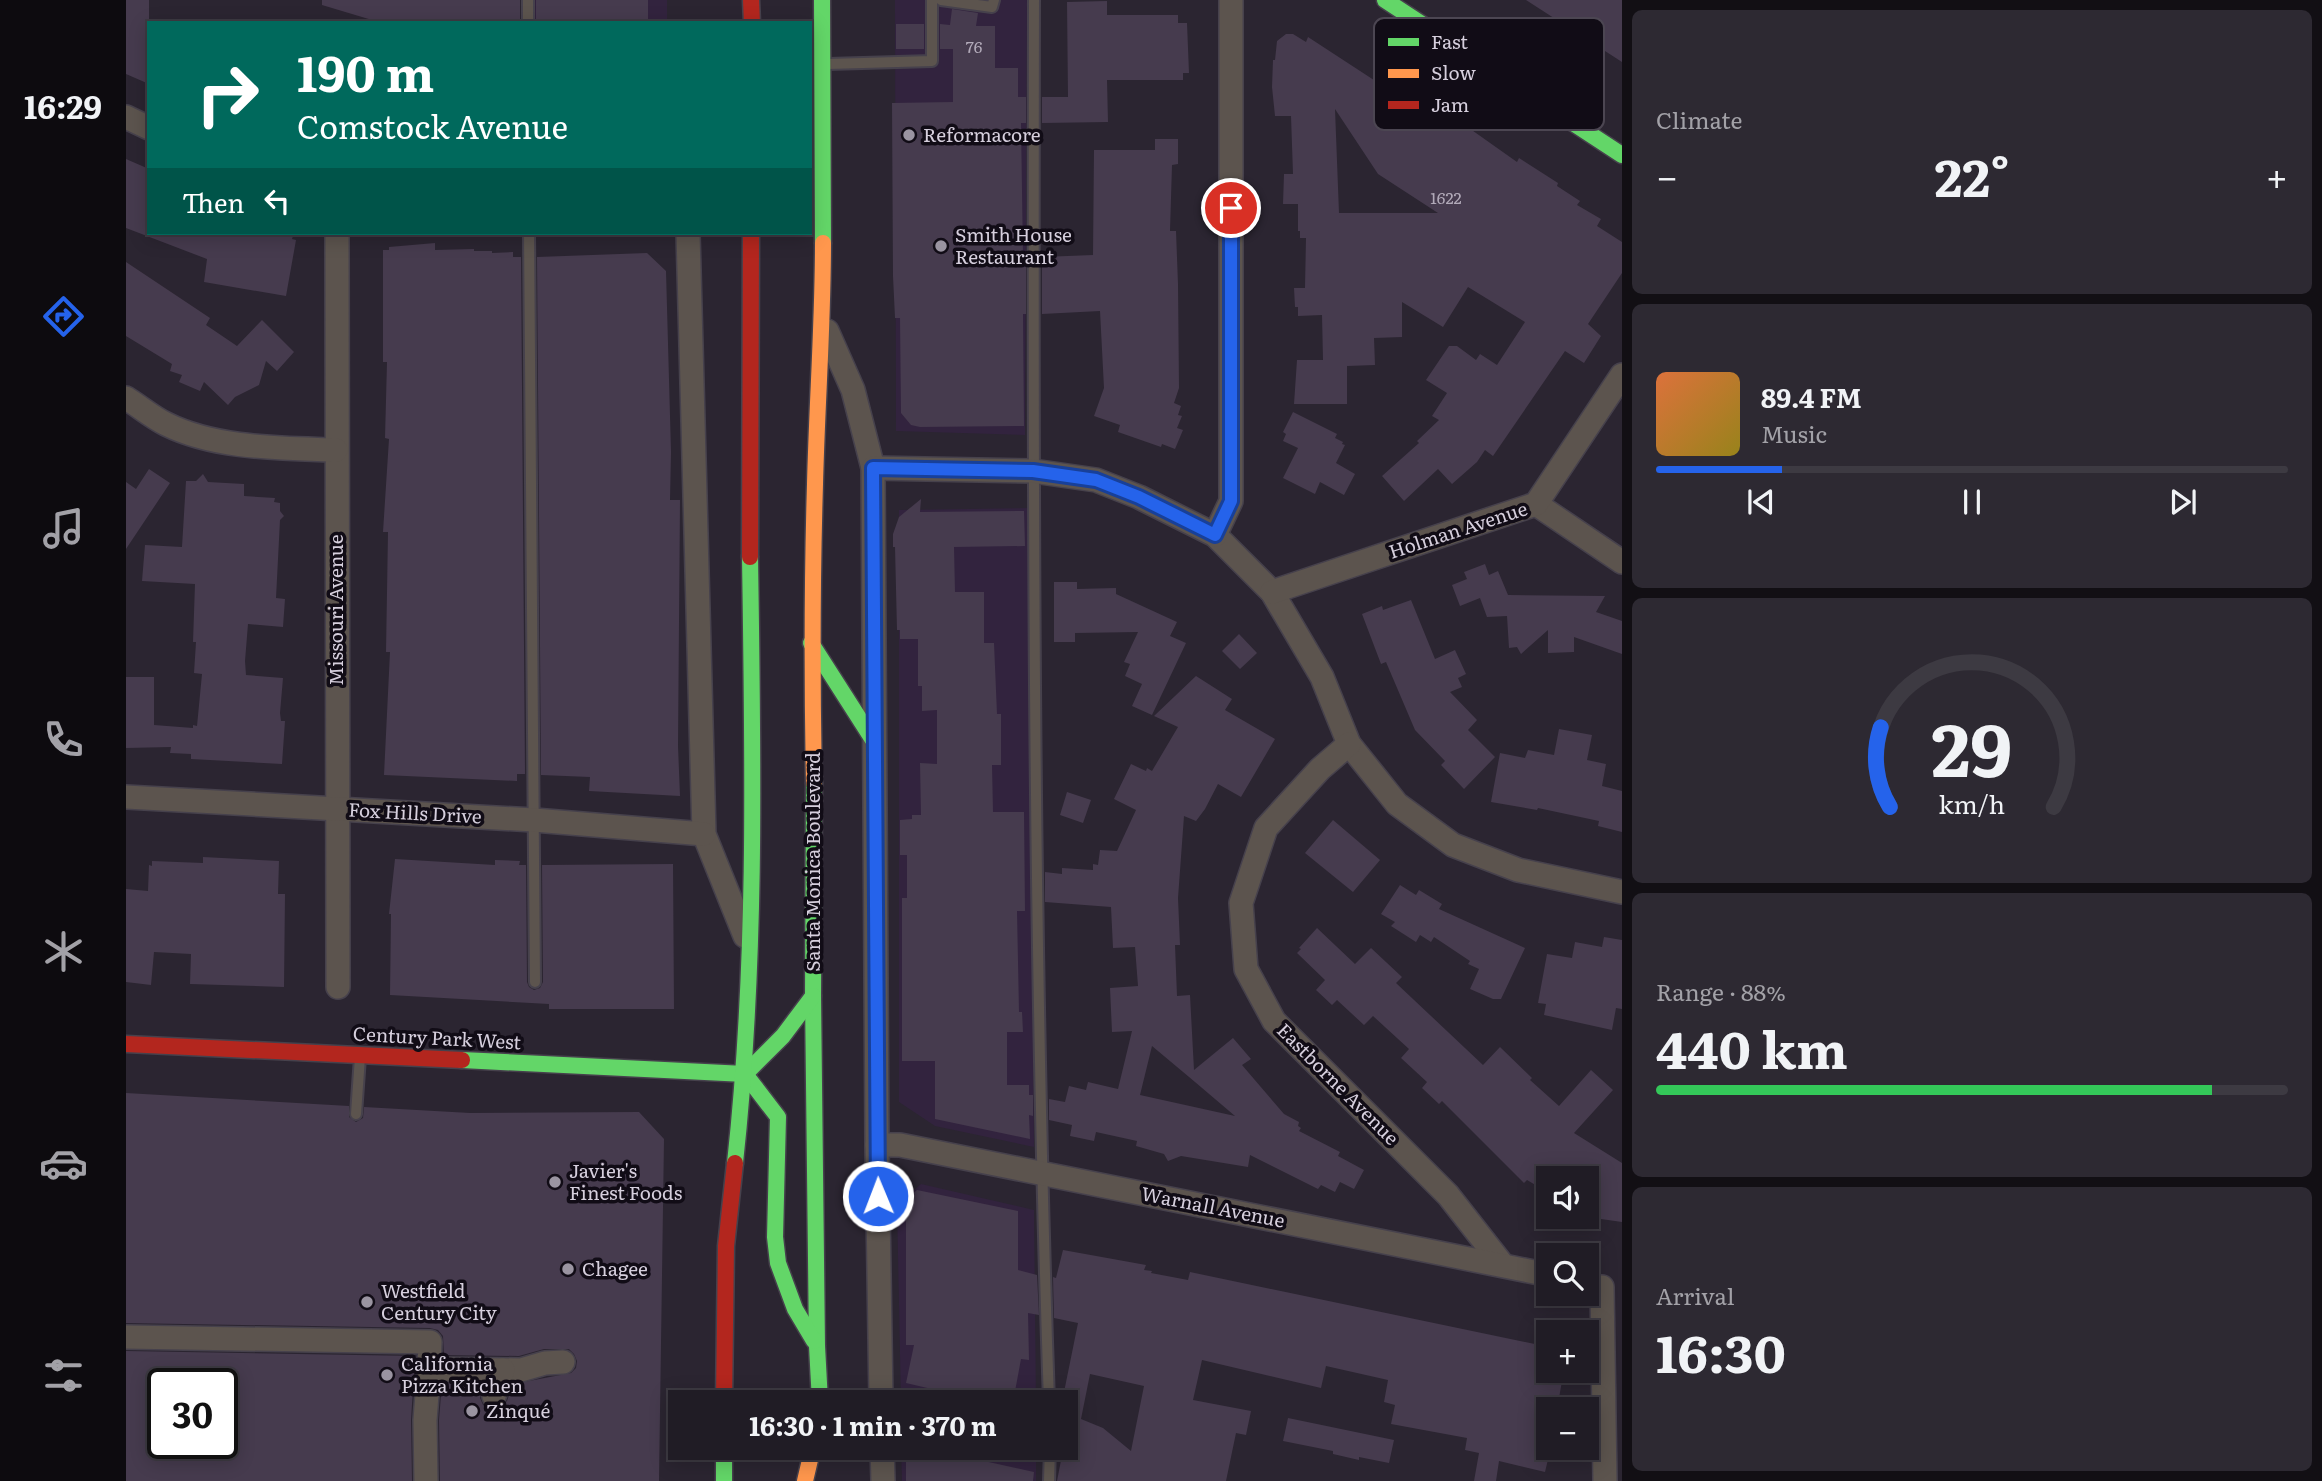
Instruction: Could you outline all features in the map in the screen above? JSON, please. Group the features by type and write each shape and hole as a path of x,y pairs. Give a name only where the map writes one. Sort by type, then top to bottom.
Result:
{"main road":[{"path":"751,0 752,21"},
{"name":"Santa Monica Boulevard","path":"819,1390 811,642 823,323 822,0"},
{"path":"1385,0 1413,18"},
{"path":"1584,130 1622,155"},
{"path":"724,1390 726,1245 746,1074 750,948 752,700 748,460 751,235"},
{"path":"811,642 873,740"},
{"path":"746,1074 783,1035 813,996"},
{"name":"Century Park West","path":"126,1044 746,1074"},
{"path":"746,1074 778,1118 775,1237 778,1263 795,1309 817,1346"},
{"path":"724,1460 724,1481"},
{"path":"805,1481 810,1460"},
{"path":"821,1460 822,1481"}],"street":[{"path":"1215,535 1231,501 1231,0"},
{"path":"126,117 147,127"},
{"name":"Missouri Avenue","path":"337,235 338,987"},
{"path":"688,235 705,834 750,948"},
{"name":"Santa Monica Boulevard","path":"823,323 853,390 873,468 873,740 881,1390"},
{"name":"Holman Avenue","path":"1272,592 1536,505 1622,375"},
{"path":"126,397 167,425 219,442 336,450"},
{"path":"873,468 1033,471 1096,480 1139,497 1215,535 1272,592 1322,677 1349,744 1397,804 1453,845 1518,870 1622,892"},
{"path":"1536,505 1622,562"},
{"name":"Eastborne Avenue","path":"1349,744 1320,769 1266,828 1241,903 1247,969 1274,1021 1448,1195 1502,1264"},
{"name":"Fox Hills Drive","path":"126,797 534,820 705,834"},
{"name":"Warnall Avenue","path":"877,1145 900,1145 1536,1272"},
{"path":"1604,1287 1605,1481"},
{"path":"126,1337 430,1342 425,1420 426,1481"},
{"path":"429,1369 521,1370 545,1363 563,1362"},
{"path":"494,1396 503,1370"},
{"path":"882,1460 883,1481"}],"lane":[{"path":"528,0 528,21"},
{"path":"822,64 932,61 932,0"},
{"path":"942,0 992,7 994,0"},
{"path":"1034,0 1033,471 1041,1173 1049,1390"},
{"path":"529,235 535,982"},
{"path":"356,1114 360,1055"},
{"path":"1049,1481 1050,1460"}],"shaded area":[{"path":"535,0 667,0 667,21 535,21"},
{"path":"895,0 1027,0 1025,435 896,431"},
{"path":"1029,508 1034,1147 935,1126 899,1102 899,510"},
{"path":"921,1184 1034,1210 1036,1390 901,1390 897,1205"},
{"path":"901,1460 1036,1460 1036,1481 902,1481"}],"building":[{"path":"126,0 149,0 147,83 126,74"},
{"path":"322,0 520,0 520,21 375,21 322,5"},
{"path":"536,0 648,0 648,21 536,21"},
{"path":"1526,0 1622,0 1622,62 1604,50 1604,18 1554,18"},
{"path":"1107,1 1107,15 1178,15 1178,23 1187,23 1189,73 1183,73 1183,80 1107,80 1108,122 1042,123 1042,97 1068,97 1067,2"},
{"path":"952,9 978,13 976,26 995,26 995,68 1018,68 1018,97 1026,97 1026,123 1021,123 1023,258 1026,258 1026,314 1023,314 1024,426 920,427 911,425 901,413 900,318 895,318 893,276 892,103 953,102 953,49 940,49 940,24 950,25"},
{"path":"896,24 924,24 924,49 896,49"},
{"path":"1286,34 1293,34 1306,42 1308,37 1374,80 1374,130 1472,130 1517,162 1519,158 1558,183 1557,186 1580,201 1577,205 1601,219 1597,226 1622,242 1622,273 1588,324 1601,336 1584,363 1565,351 1493,456 1485,450 1477,462 1452,484 1438,469 1404,501 1382,476 1419,443 1417,441 1439,420 1432,416 1447,393 1426,380 1449,346 1457,346 1476,360 1480,354 1497,365 1525,322 1468,287 1443,327 1402,302 1402,337 1374,338 1375,365 1347,366 1347,404 1294,404 1297,360 1323,360 1322,315 1298,316 1298,307 1295,307 1294,288 1305,288 1306,238 1300,238 1298,231 1298,204 1283,204 1284,174 1293,174 1291,116 1275,116 1272,87 1277,41","holes":["1335,109 1378,174 1438,213 1339,213"]},
{"path":"1155,139 1178,139 1178,164 1172,165 1170,231 1176,231 1178,284 1179,388 1174,403 1181,406 1178,415 1182,416 1177,428 1183,430 1175,449 1118,432 1120,425 1094,416 1104,388 1100,311 1042,314 1042,257 1093,255 1094,150 1155,150"},
{"path":"126,159 147,168 147,235 293,235 292,239 296,240 286,296 204,282 207,259 126,228"},
{"path":"435,243 435,250 513,252 513,257 521,257 525,774 517,774 517,781 384,775 390,652 386,652 388,532 383,532 389,439 385,438 387,362 383,362 383,250 389,250 389,247"},
{"path":"647,253 666,271 670,500 680,500 680,796 589,791 590,777 541,775 537,257"},
{"path":"126,262 210,318 206,325 237,346 262,320 294,352 277,371 266,361 259,385 235,397 228,405 204,382 200,391 179,382 182,375 170,371 172,364 126,336"},
{"path":"1293,412 1337,434 1335,438 1345,445 1336,463 1355,474 1344,495 1320,482 1315,494 1283,478 1298,448 1283,441 1286,434 1283,432"},
{"path":"149,469 170,483 126,549 126,482 136,489"},
{"path":"203,474 208,482 244,484 244,496 275,498 274,502 280,503 280,511 284,516 280,520 276,598 285,599 283,627 248,624 245,661 246,675 283,678 280,713 281,721 285,721 282,764 191,759 191,754 170,753 171,747 126,748 126,677 154,677 154,725 197,726 202,674 194,673 195,584 142,581 145,545 182,547 186,481 196,481"},
{"path":"921,499 920,512 1024,511 1025,546 954,547 955,592 984,592 984,643 994,643 997,714 1001,714 1001,765 992,765 993,812 1024,812 1025,911 1017,911 1019,1012 1022,1012 1023,1032 1007,1032 1007,1085 1029,1085 1029,1095 1033,1095 1033,1116 1029,1115 1030,1139 935,1119 935,1061 902,1061 902,898 907,898 907,855 900,855 900,820 921,815 920,763 937,764 937,710 922,711 922,686 918,686 918,639 900,639 900,630 897,630 893,534 899,517"},
{"path":"1485,564 1489,575 1498,571 1508,595 1605,596 1596,612 1622,621 1622,654 1574,637 1574,652 1548,653 1548,630 1521,654 1517,647 1509,648 1507,616 1487,617 1480,598 1460,606 1452,585 1467,579 1464,572"},
{"path":"1054,582 1077,582 1077,589 1116,588 1116,594 1177,622 1170,636 1186,643 1152,715 1132,706 1142,684 1125,676 1130,664 1124,662 1138,632 1075,633 1075,642 1054,642"},
{"path":"1411,600 1435,659 1455,650 1466,674 1458,678 1462,687 1450,692 1477,720 1468,730 1495,757 1464,789 1441,765 1445,761 1415,730 1386,662 1381,664 1362,614 1382,606 1383,610"},
{"path":"1239,634 1257,653 1240,669 1222,651"},
{"path":"1196,676 1232,699 1225,710 1275,739 1241,797 1218,784 1196,821 1184,816 1178,898 1180,945 1175,945 1177,996 1190,995 1194,1070 1233,1038 1251,1059 1242,1065 1284,1114 1299,1122 1299,1131 1340,1152 1338,1156 1364,1170 1354,1189 1340,1182 1335,1192 1321,1185 1318,1189 1250,1155 1248,1167 1181,1156 1168,1161 1164,1154 1136,1146 1137,1141 1096,1132 1094,1141 1070,1136 1072,1125 1049,1120 1049,1099 1065,1102 1069,1086 1086,1090 1088,1082 1118,1089 1132,1031 1112,1032 1110,988 1138,986 1135,947 1113,948 1111,907 1045,902 1045,872 1062,874 1062,868 1093,870 1093,864 1098,865 1100,850 1117,851 1136,810 1114,799 1131,764 1152,771 1178,727 1154,716","holes":["1152,1046 1235,1116 1140,1095"]},
{"path":"1559,729 1592,735 1587,760 1606,764 1602,786 1622,791 1622,832 1598,826 1599,821 1538,808 1537,810 1491,802 1500,753 1525,758 1528,750 1554,755"},
{"path":"1067,792 1091,800 1083,823 1060,815"},
{"path":"1333,820 1380,860 1353,892 1305,853"},
{"path":"203,857 279,861 278,894 285,894 284,987 190,984 191,954 154,952 151,985 126,982 126,889 148,891 149,865 152,866 152,861 203,863"},
{"path":"395,859 495,865 495,860 520,861 519,865 526,865 527,982 534,990 540,988 543,982 542,865 673,864 674,1009 549,1009 549,1004 390,995 389,914"},
{"path":"1400,885 1416,895 1419,890 1442,904 1439,909 1525,948 1501,999 1493,999 1470,989 1479,969 1468,964 1470,961 1434,937 1431,942 1420,935 1416,942 1391,926 1395,922 1381,914"},
{"path":"1317,928 1355,964 1371,948 1402,977 1396,983 1483,1065 1500,1047 1532,1078 1530,1080 1559,1106 1591,1070 1613,1090 1574,1133 1622,1163 1622,1222 1599,1219 1599,1166 1536,1166 1536,1185 1527,1180 1524,1183 1442,1101 1439,1104 1422,1088 1427,1082 1401,1058 1409,1049 1373,1016 1364,1025 1337,1000 1332,1005 1316,990 1325,980 1297,953 1301,949 1299,948"},
{"path":"1604,937 1622,940 1622,1009 1616,1008 1612,1030 1544,1015 1546,1004 1538,1003 1547,954 1572,958 1575,942 1602,947"},
{"name":"Westfield Century City","path":"126,1093 349,1106 349,1117 356,1122 363,1118 364,1107 470,1113 639,1112 664,1139 659,1481 440,1481 439,1420 442,1383 483,1384 480,1398 483,1405 497,1410 507,1401 513,1384 571,1373 576,1368 577,1361 569,1349 544,1349 519,1356 444,1355 443,1336 438,1330 430,1328 126,1323"},
{"path":"917,1190 1018,1211 1018,1270 1037,1275 1039,1315 1028,1313 1029,1360 1021,1359 1015,1390 936,1390 906,1383 914,1345 906,1345 906,1204"},
{"path":"1063,1250 1146,1265 1144,1270 1152,1271 1151,1273 1188,1280 1190,1272 1536,1344 1536,1383 1562,1383 1559,1397 1536,1397 1536,1460 1548,1460 1545,1472 1499,1461 1496,1481 1474,1481 1479,1453 1465,1450 1467,1438 1391,1424 1395,1405 1384,1402 1388,1380 1326,1366 1321,1388 1202,1360 1193,1400 1251,1411 1246,1435 1236,1433 1226,1481 1057,1481 1061,1460 1078,1460 1078,1390 1064,1390 1078,1323 1054,1318 1053,1277 1056,1278","holes":["1090,1374 1144,1386 1131,1451 1103,1428 1081,1419"]},
{"path":"126,1351 415,1356 411,1420 412,1481 126,1481"},
{"path":"1288,1418 1394,1440 1389,1463 1359,1457 1359,1460 1333,1454 1333,1451 1283,1441"},
{"path":"906,1460 980,1460 1034,1472 1033,1481 906,1481"}],"traffic: fast":[{"path":"822,0 823,243"},
{"path":"1385,0 1413,18"},
{"path":"1584,130 1622,155"},
{"path":"735,1163 747,1012 752,860 750,557"},
{"path":"811,643 873,740"},
{"path":"814,783 813,996 819,1390"},
{"path":"745,1074 783,1036 813,996"},
{"path":"462,1060 745,1074"},
{"path":"745,1074 778,1117 775,1237 778,1263 795,1309 814,1341"},
{"path":"724,1460 724,1481"}],"traffic: slow":[{"path":"814,783 813,559 823,243"},
{"path":"805,1481 810,1460"}],"traffic: jam":[{"path":"751,0 752,21"},
{"path":"750,557 751,235"},
{"path":"126,1044 462,1060"},
{"path":"724,1390 726,1246 735,1163"}],"place":[{"name":"Reformacore","path":"909,135"},
{"name":"Smith House Restaurant","path":"941,246"},
{"name":"Javier's Finest Foods","path":"555,1182"},
{"name":"Chagee","path":"568,1269"},
{"name":"Westfield Century City","path":"367,1302"},
{"name":"California Pizza Kitchen","path":"387,1375"},
{"name":"Zinqué","path":"472,1411"}],"route":[{"path":"878,1196 873,468 1033,471 1096,480 1139,497 1215,535 1231,501 1231,208"}]}
